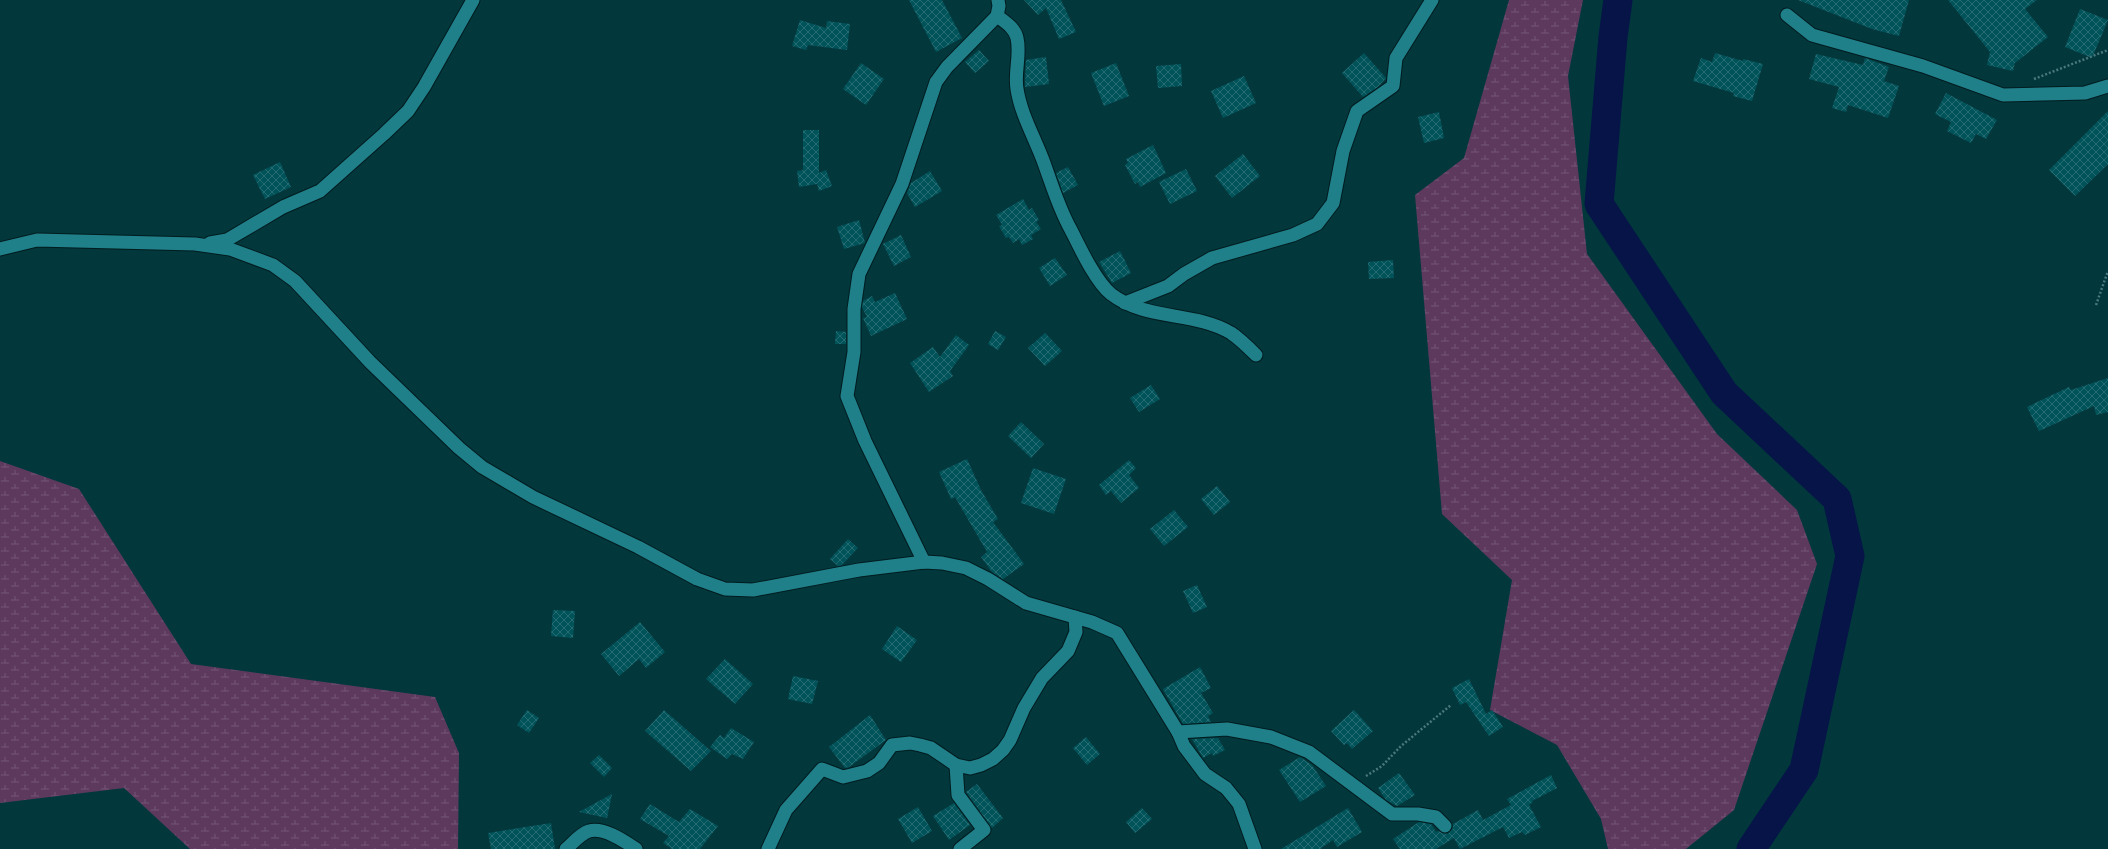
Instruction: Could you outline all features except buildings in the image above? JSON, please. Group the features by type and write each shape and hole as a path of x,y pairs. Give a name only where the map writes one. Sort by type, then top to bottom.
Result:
{"street":[{"path":"924,562 865,441 847,396 854,352 854,309 859,274 902,184 936,82 947,67 997,16 999,6 998,0"},
{"path":"1125,303 1168,286 1184,274 1212,258 1293,235 1317,224 1333,203 1343,151 1357,111 1394,86 1396,58 1432,0"},
{"path":"194,244 226,240 283,208 320,190 338,176 408,111 424,87 470,2"},
{"path":"1787,15 1812,35 1923,66 2003,94 2085,93 2108,86"},
{"path":"997,16 1008,24 1017,36 1019,52 1015,74 1021,105 1053,190 1070,229 1099,281 1110,293 1125,303 1147,311 1212,324 1230,333 1256,355"},
{"path":"0,249 37,240 194,244 230,249 273,265 295,281 370,362 459,448 482,467 533,497 638,547 697,579 725,589 753,590 859,570 924,562 942,563 966,568 988,579 1026,604 1092,622 1117,633 1178,732 1184,746 1205,774 1226,788 1239,804 1255,849"},
{"path":"768,849 786,810 822,769 843,777 866,771 879,763 892,745 910,743 931,748 956,765 970,768 981,765 993,759 1003,750 1018,724 1024,708 1042,678 1068,651 1076,632 1075,618"},
{"path":"1178,732 1227,729 1271,737 1309,752 1392,814 1418,814 1436,817 1445,826"},
{"path":"956,765 958,795 984,830 960,849"},
{"path":"566,849 589,831 600,831 617,837 636,849"}],"path":[{"path":"2029,81 2108,50"},
{"path":"2096,305 2108,271"},
{"path":"1353,785 1382,766 1400,746 1451,705"}],"green space":[{"path":"1509,0 1583,0 1568,76 1587,254 1717,434 1797,510 1817,564 1734,810 1686,849 1608,849 1601,819 1557,745 1490,710 1512,580 1442,514 1415,195 1464,158"},
{"path":"0,461 79,489 191,664 435,697 459,753 458,849 190,849 124,788 0,803"}],"waterway":[{"path":"1618,0 1613,37 1599,204 1724,393 1837,499 1850,556 1804,770 1751,849"}]}
